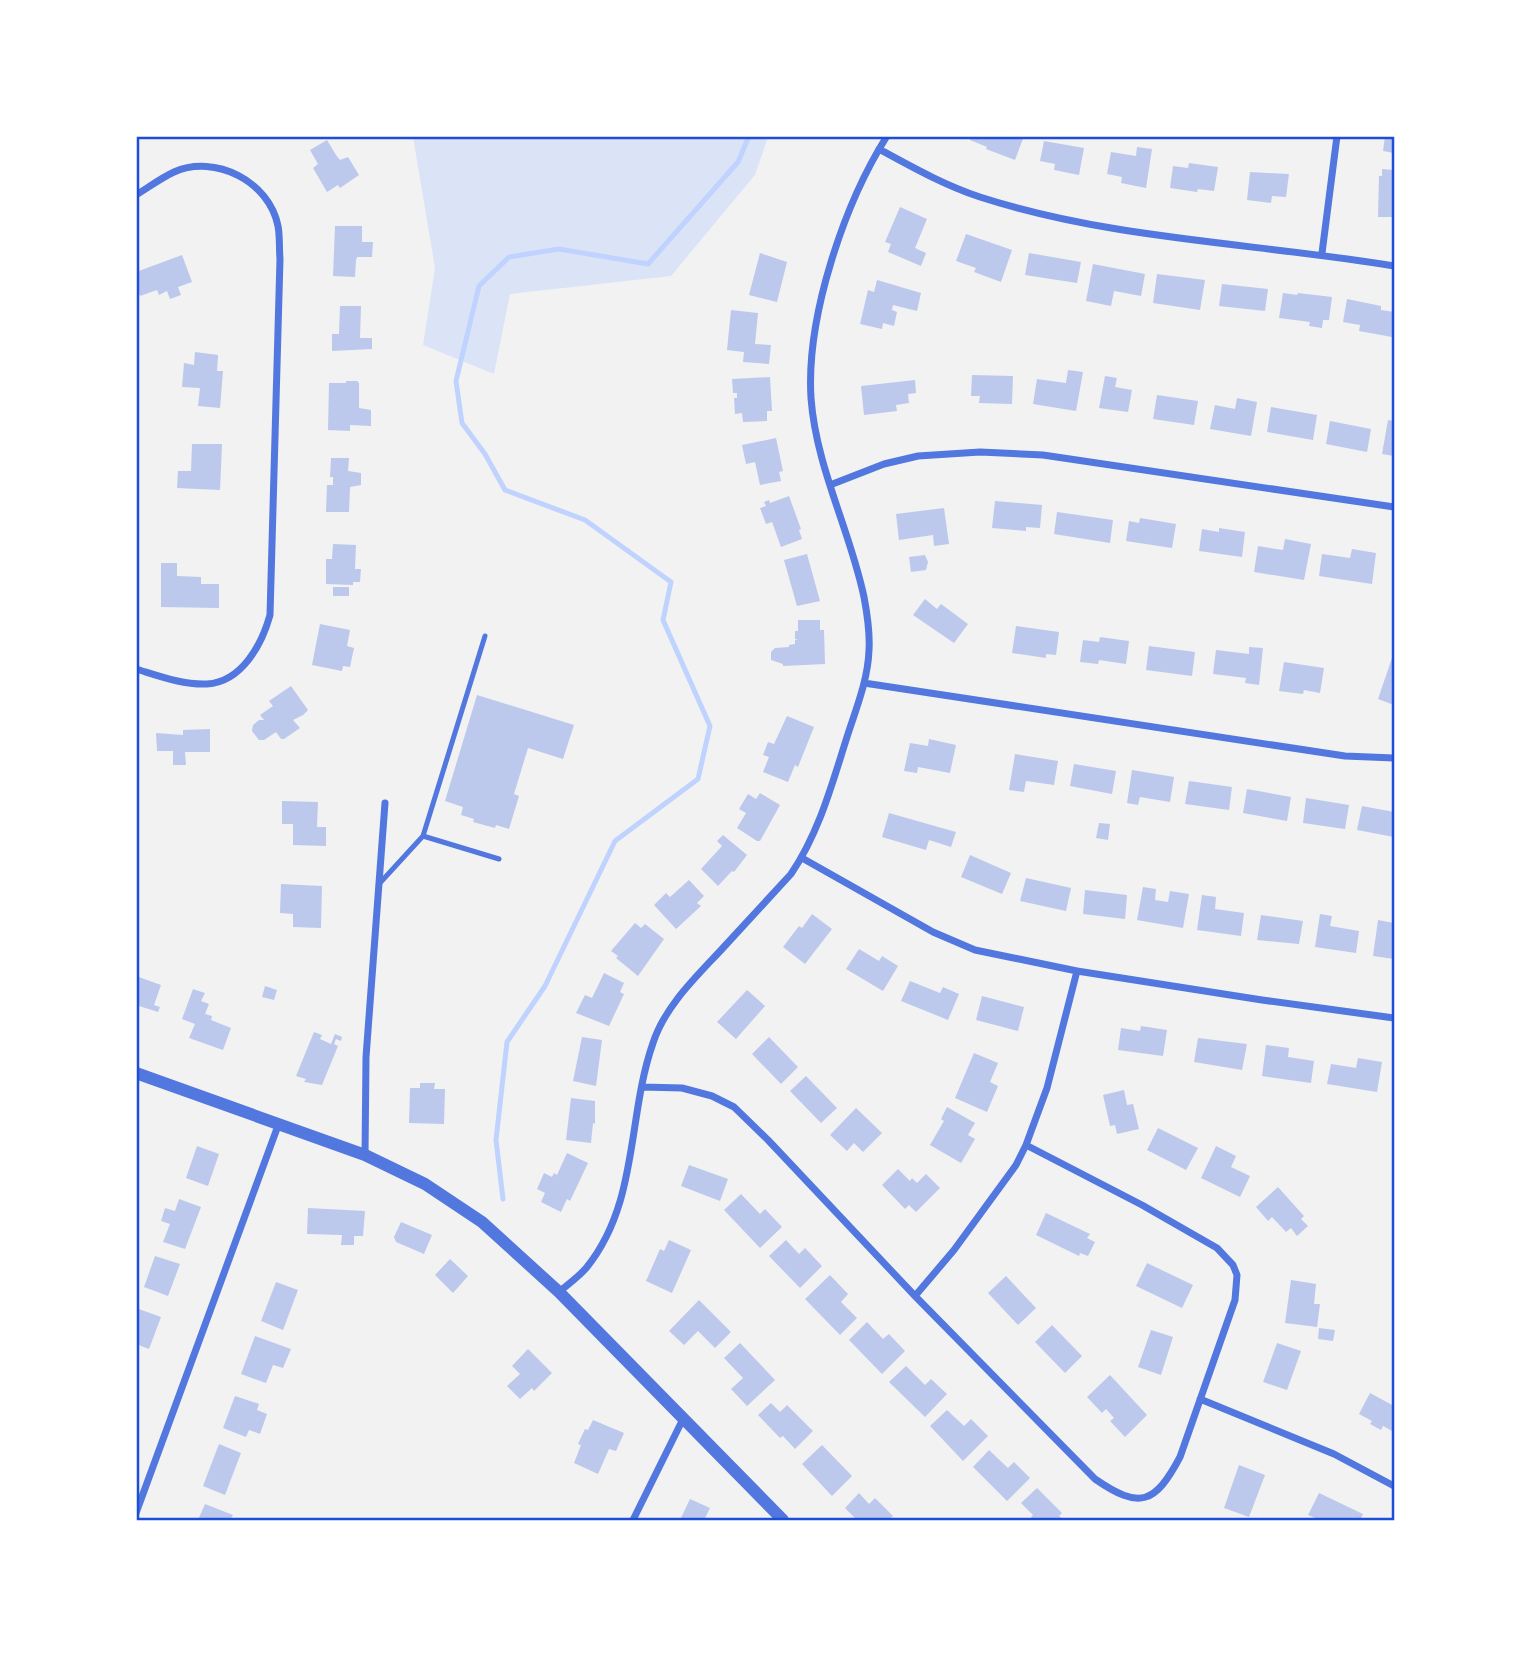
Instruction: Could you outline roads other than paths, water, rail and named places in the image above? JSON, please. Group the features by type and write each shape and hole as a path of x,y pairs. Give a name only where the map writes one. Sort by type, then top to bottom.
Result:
{"street":[{"path":"559,1292 587,1268 609,1234 627,1179 642,1087 653,1042 664,1019 679,998 791,874 802,858 822,817 864,684 869,649 864,597 816,434 811,396 813,346 823,289 836,246 887,136"},
{"path":"1322,253 1337,136"},
{"path":"879,149 929,177 978,197 1042,215 1130,231 1322,253 1395,266"},
{"path":"136,195 175,172 197,166 220,167 252,184 268,204 277,224 280,258 270,615 263,639 248,661 218,682 208,684 178,681 136,669"},
{"path":"830,485 884,464 918,456 980,452 1044,455 1395,507"},
{"path":"864,684 1332,754 1395,758"},
{"path":"365,1155 365,1081 385,803"},
{"path":"802,858 943,937 975,950 1077,971 1395,1018"},
{"path":"915,1296 954,1250 1016,1165 1027,1145 1047,1088 1077,971"},
{"path":"136,1073 280,1122 365,1155 425,1184 482,1222 559,1292 783,1521"},
{"path":"642,1087 682,1088 712,1096 734,1107 1095,1479 1118,1494 1134,1499 1148,1497 1162,1486 1180,1457 1235,1300 1237,1275 1233,1265 1217,1248 1027,1145"},
{"path":"136,1513 280,1122"},
{"path":"1200,1399 1334,1454 1395,1486"},
{"path":"633,1521 683,1419"}],"lane":[{"path":"379,884 423,836 485,636"},
{"path":"423,836 499,859"}],"waterway":[{"path":"503,1199 496,1140 507,1042 545,986 615,841 698,779 710,726 663,620 671,582 585,520 505,490 485,454 462,423 456,381 479,286 509,257 559,249 648,264 738,162 749,136"}]}
